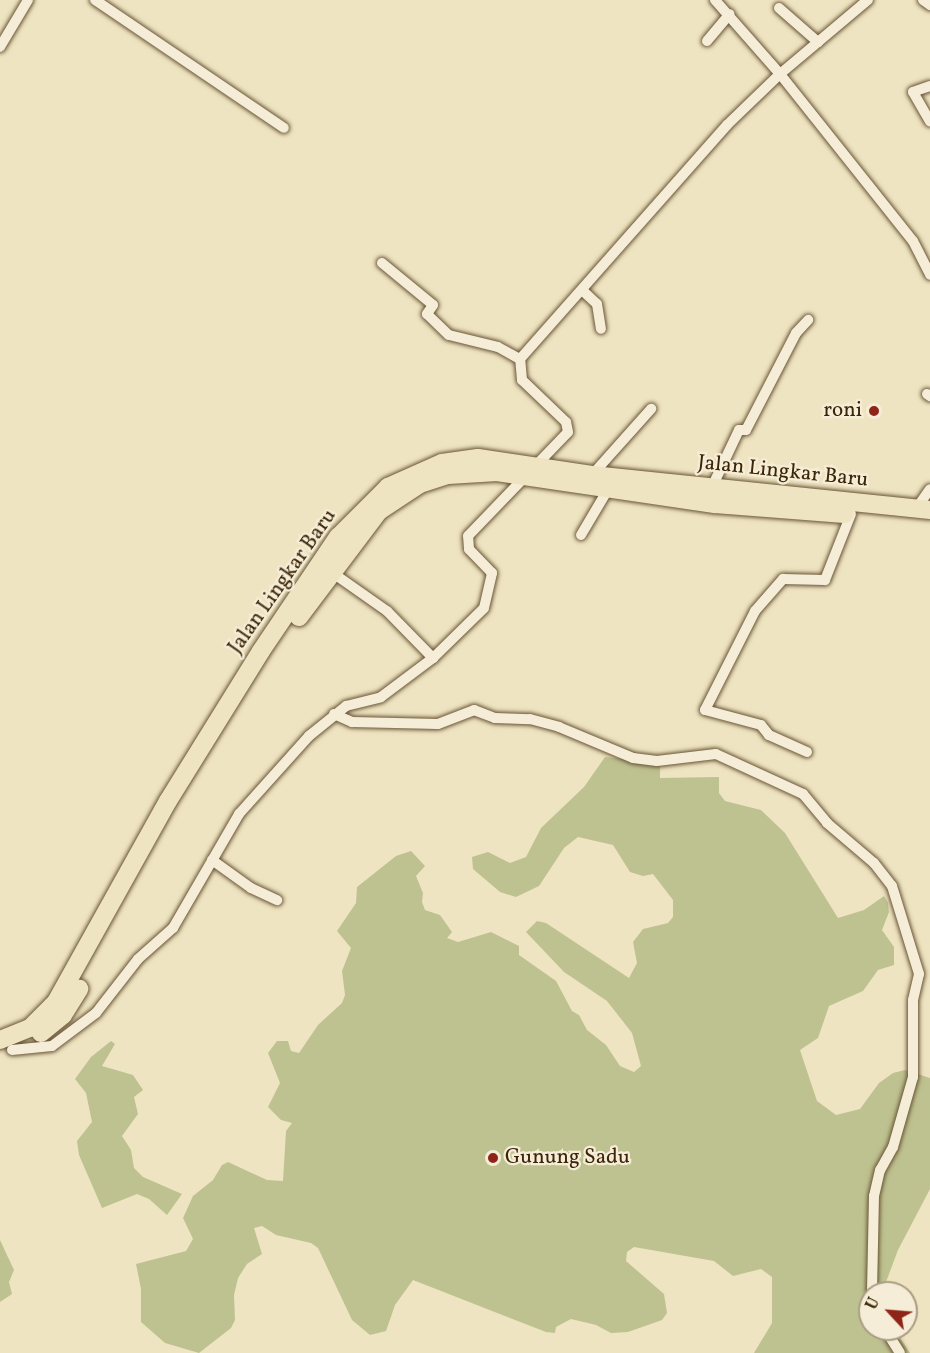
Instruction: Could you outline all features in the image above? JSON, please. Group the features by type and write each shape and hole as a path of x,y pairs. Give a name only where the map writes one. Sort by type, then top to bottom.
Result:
{"highway":[{"name":"Jalan Lingkar Baru","path":"4,1047 30,1028 56,1002 168,801 261,651 338,537 368,504 388,487 442,463 478,458 607,491 930,522"},
{"name":"Jalan Lingkar Baru","path":"4,1047 63,1015 178,808 330,571 379,511 420,484 467,472 529,472 712,487 923,509"}],"street":[{"path":"0,47 28,0"},
{"path":"95,0 284,128"},
{"path":"715,0 730,14 780,74 914,242 930,275"},
{"path":"4,1047 52,1046 103,1007 138,959 172,928 245,807 334,714 346,706 381,697 433,658 484,608 492,573 470,549 468,536 566,436 568,426 522,380 520,359 528,346 583,291 727,125 780,74 868,0"},
{"path":"923,0 930,5"},
{"path":"779,8 818,42"},
{"path":"707,41 730,14"},
{"path":"930,86 915,90 913,94 930,122"},
{"path":"382,264 433,305 427,314 449,335 498,347 520,359"},
{"path":"583,291 597,304 601,329"},
{"path":"712,487 739,430 746,430 796,333 808,320"},
{"path":"592,476 651,409"},
{"path":"923,509 930,489"},
{"path":"581,536 607,491"},
{"path":"807,752 769,735 761,725 705,710 755,611 783,579 825,580 851,514"},
{"path":"330,571 387,611 433,658"},
{"path":"334,714 352,722 438,724 474,710 495,718 530,719 559,727 633,758 657,761 716,754 803,794 827,823 874,863 892,886 919,974 913,1000 914,1077 893,1147 880,1170 873,1196 872,1281"},
{"path":"212,860 251,888 278,900"}],"green space":[{"path":"605,757 660,763 660,778 719,777 719,793 725,801 761,810 785,833 838,918 864,910 884,896 889,912 882,930 894,947 894,965 878,970 863,991 829,1006 818,1038 800,1050 817,1101 836,1115 860,1109 879,1083 893,1073 905,1070 930,1078 930,1189 898,1250 886,1281 858,1281 858,1341 902,1341 910,1353 754,1353 772,1323 772,1277 761,1269 733,1276 714,1261 634,1247 627,1252 626,1261 664,1294 667,1313 662,1320 628,1332 611,1333 596,1325 571,1319 556,1327 555,1333 546,1332 413,1280 395,1305 386,1331 370,1335 352,1320 318,1248 311,1243 276,1235 262,1226 254,1228 262,1254 247,1264 238,1278 234,1295 235,1320 231,1328 199,1353 165,1343 141,1322 141,1289 136,1264 186,1251 193,1239 183,1218 193,1196 213,1180 222,1165 228,1162 267,1180 283,1181 286,1131 292,1123 281,1120 268,1107 280,1083 268,1053 277,1041 288,1041 291,1051 299,1053 318,1025 342,1003 345,995 342,971 351,948 337,931 356,903 357,887 396,856 411,851 425,866 416,876 423,893 422,902 425,910 440,915 452,932 447,938 458,942 491,932 519,946 519,955 556,981 572,1011 579,1015 587,1030 606,1045 620,1066 634,1072 641,1066 632,1033 607,1001 564,972 526,932 537,921 546,923 629,978 637,963 633,942 643,929 668,923 673,917 673,900 653,874 643,876 630,872 613,845 578,837 564,848 539,886 516,897 500,892 473,869 472,857 488,852 510,863 526,857 541,828 584,787"},
{"path":"111,1041 115,1044 102,1066 133,1075 143,1090 134,1097 138,1114 122,1136 131,1150 134,1168 143,1177 182,1194 167,1215 149,1199 137,1194 102,1208 79,1155 77,1141 92,1122 86,1093 75,1079 91,1057"},
{"path":"0,1240 14,1270 9,1282 12,1294 0,1302"}],"place":[{"name":"roni","path":"874,411"},
{"name":"Gunung Sadu","path":"493,1158"}]}
